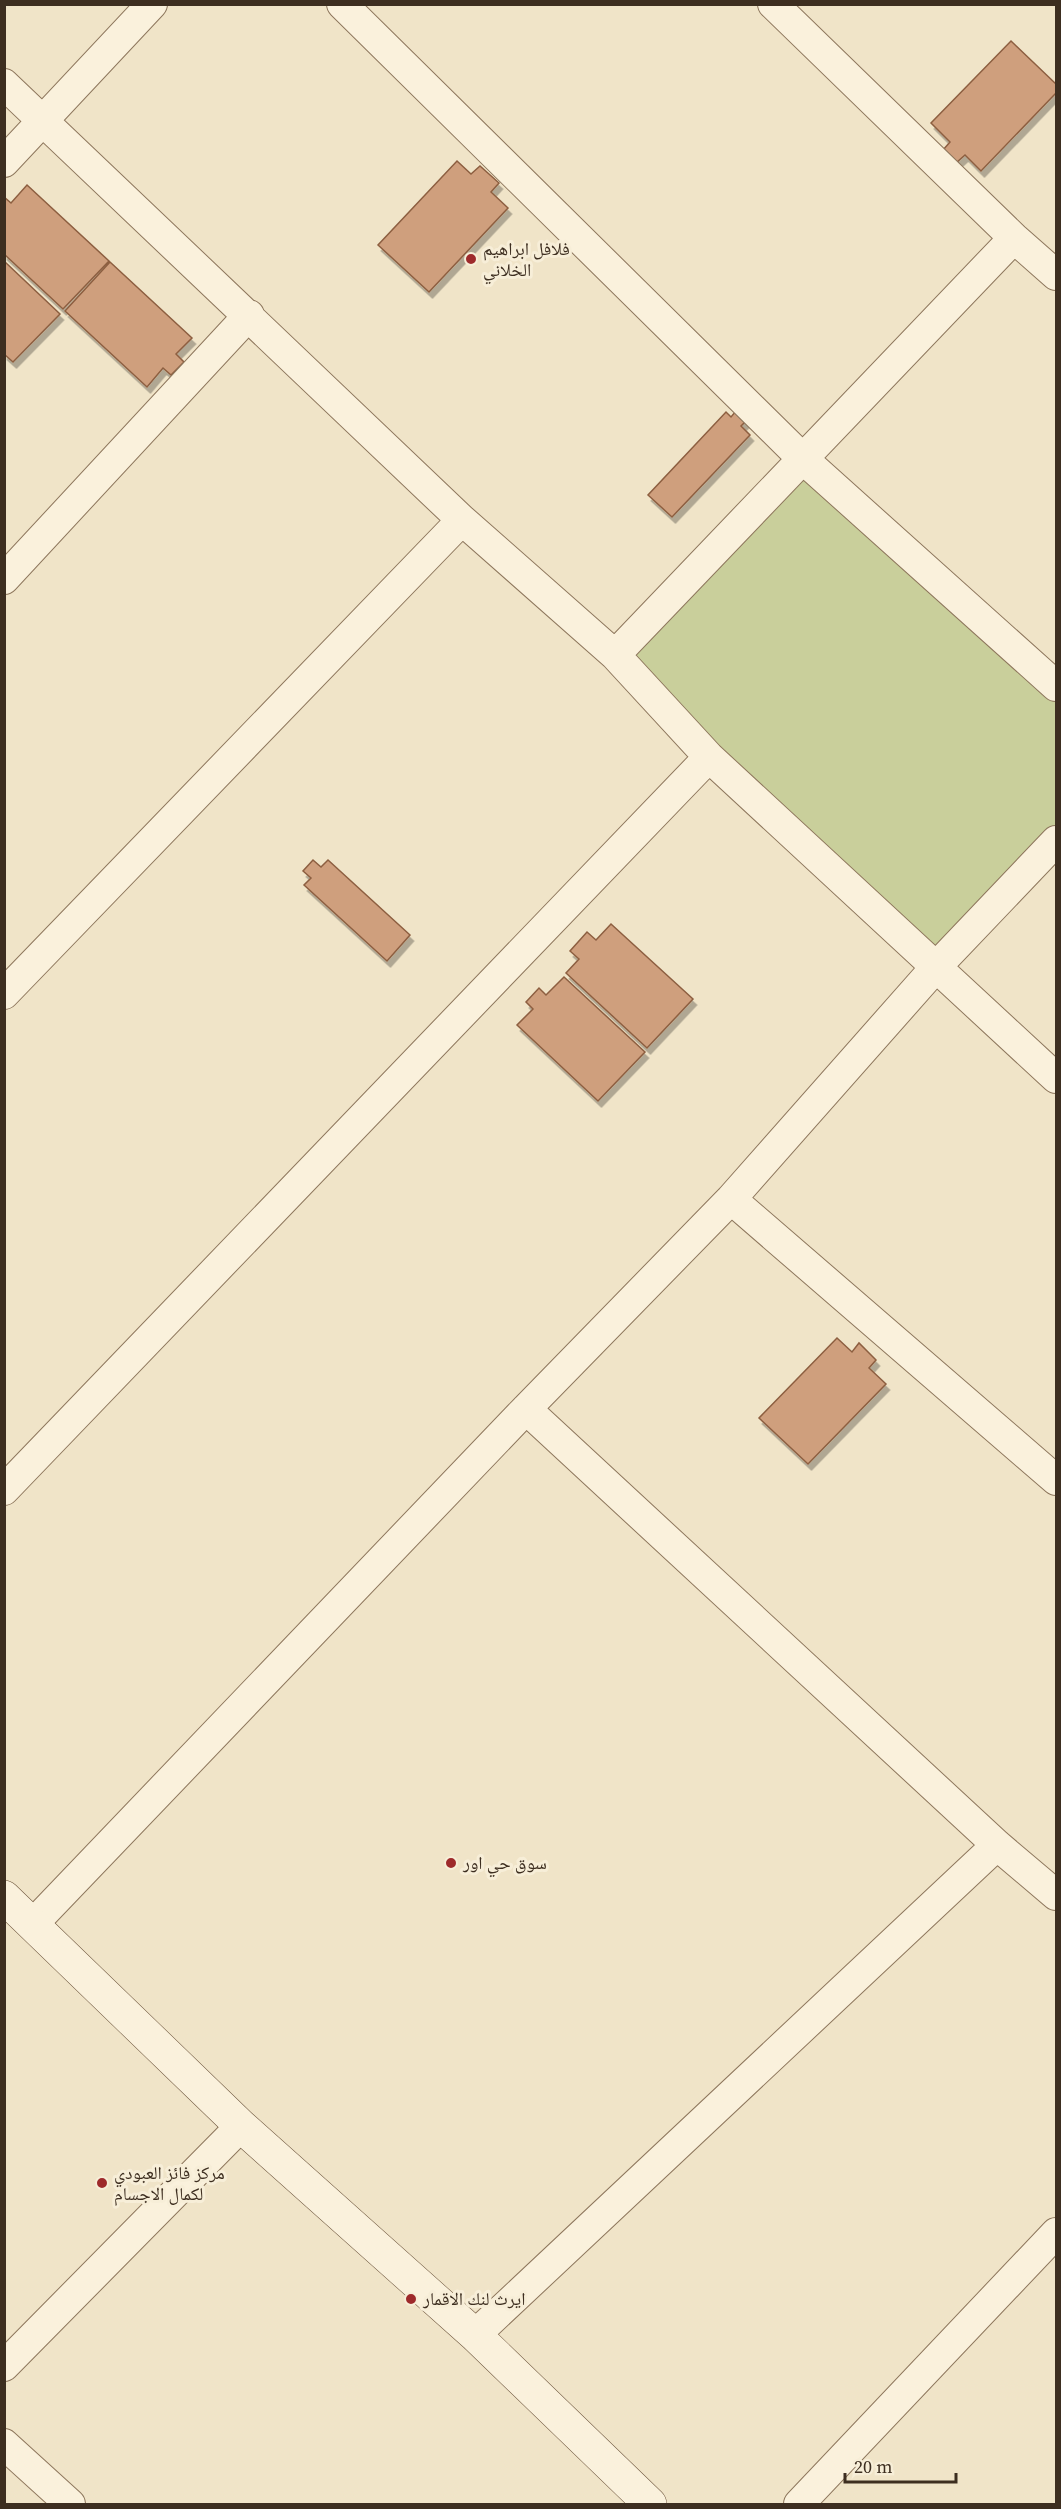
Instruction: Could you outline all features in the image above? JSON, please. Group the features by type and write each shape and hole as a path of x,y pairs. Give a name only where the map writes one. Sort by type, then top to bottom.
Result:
{"street":[{"path":"4,162 152,4"},
{"path":"342,4 803,459 1056,686"},
{"path":"773,4 1014,238 1056,275"},
{"path":"4,84 462,520 615,655 709,757 1056,1078"},
{"path":"615,655 1014,238"},
{"path":"4,579 249,315"},
{"path":"4,994 462,520"},
{"path":"4,1490 709,757"},
{"path":"33,1924 526,1409 731,1199 936,967 1056,841"},
{"path":"731,1199 1056,1480"},
{"path":"526,1409 997,1845 1056,1895"},
{"path":"475,2335 997,1845"},
{"path":"4,1897 241,2126 475,2335 636,2500"},
{"path":"4,2366 241,2126"},
{"path":"800,2505 1056,2233"},
{"path":"4,2444 70,2505"}],"green space":[{"path":"803,459 1056,686 1056,841 936,967 615,655"}],"building":[{"path":"1011,41 1056,84 1056,93 981,171 965,155 956,163 943,150 950,142 931,123"},
{"path":"457,161 471,174 480,166 499,183 491,192 508,208 429,292 378,245"},
{"path":"27,185 109,261 63,309 4,254 4,197 11,203"},
{"path":"4,261 60,314 13,362 4,354"},
{"path":"110,262 192,338 176,354 184,362 171,375 163,368 147,387 65,311"},
{"path":"736,411 746,421 741,426 750,435 672,517 648,495 726,412 731,417"},
{"path":"313,860 321,867 328,860 410,935 387,961 304,885 311,878 303,871"},
{"path":"611,924 693,999 647,1048 566,973 579,959 570,951 587,932 596,940"},
{"path":"564,977 645,1052 598,1101 517,1025 533,1009 526,1002 539,988 546,995"},
{"path":"837,1338 852,1352 859,1343 876,1360 869,1368 886,1384 808,1464 759,1418"}],"place":[{"name":"فلافل ابراهيم الخلاني","path":"471,259"},
{"name":"سوق حي اور","path":"451,1863"},
{"name":"مركز فائز العبودي لكمال الاجسام","path":"102,2183"},
{"name":"ايرث لنك الاقمار","path":"411,2299"}]}
